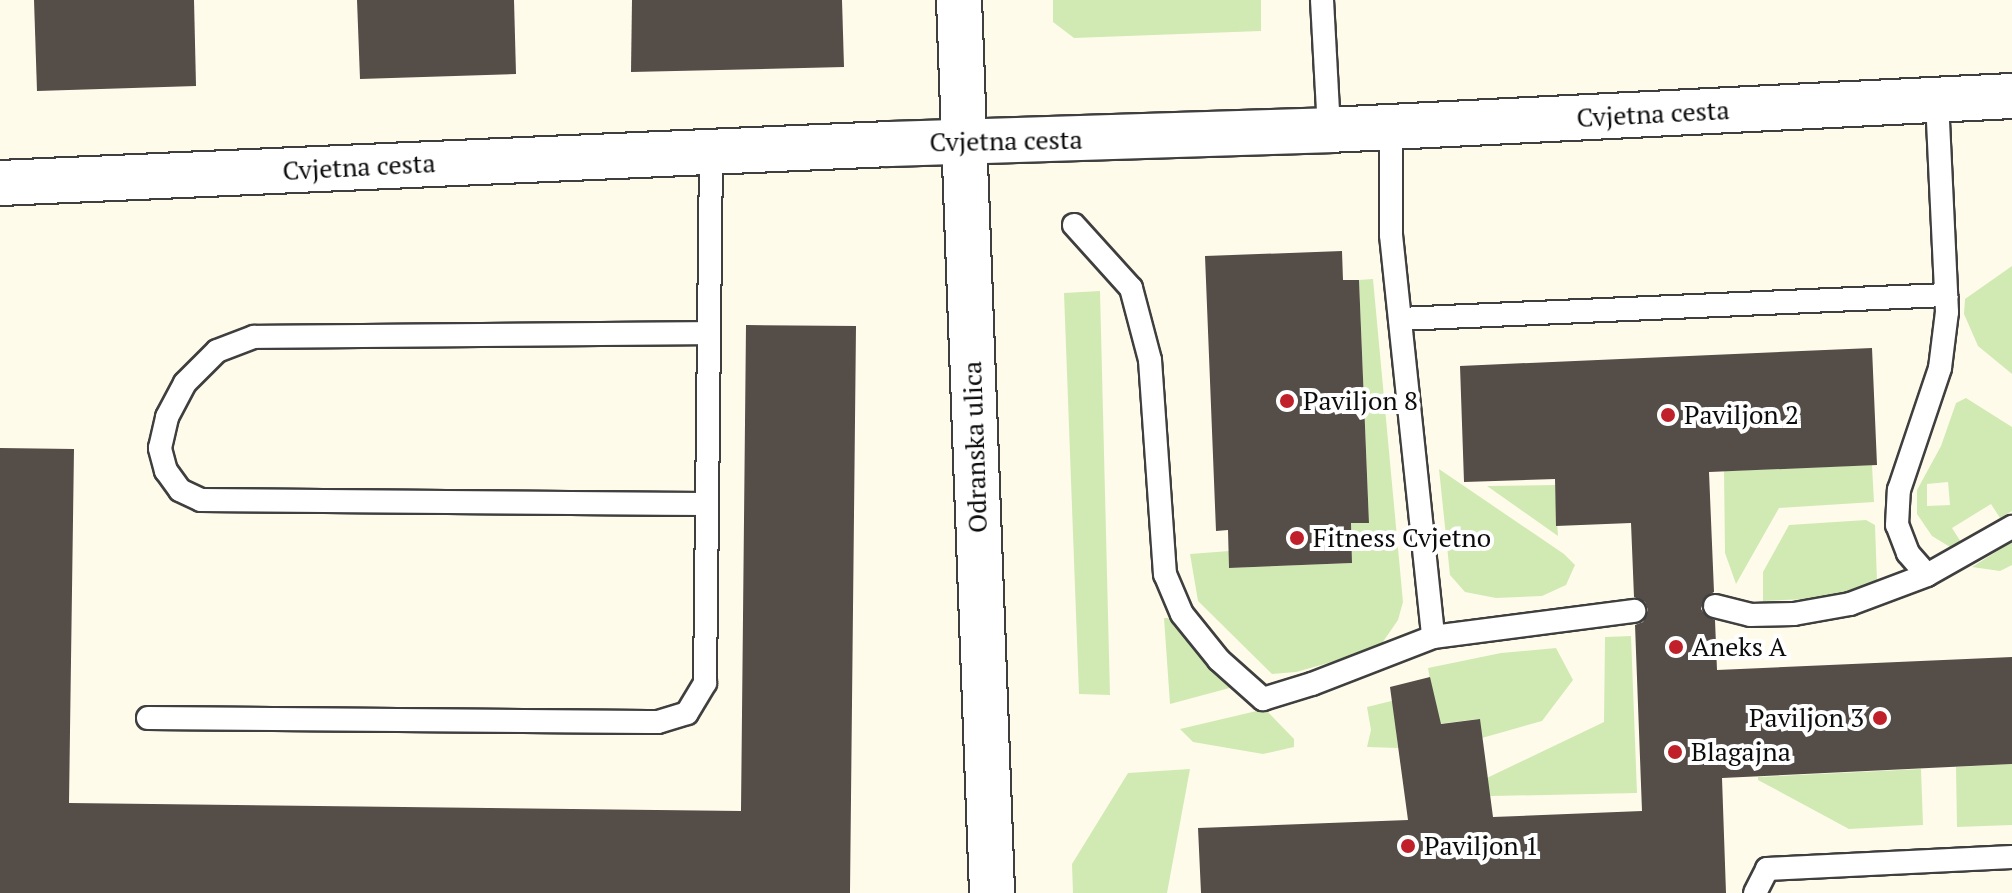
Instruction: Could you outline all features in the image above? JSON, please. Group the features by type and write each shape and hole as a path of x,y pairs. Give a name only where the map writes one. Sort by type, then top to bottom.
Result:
{"street":[{"name":"Odranska ulica","path":"959,0 992,893"},
{"name":"Cvjetna cesta","path":"0,183 711,152 1329,130 2012,96"}],"lane":[{"path":"1322,0 1329,130"},
{"path":"1927,575 1908,553 1897,525 1899,490 1940,368 1946,295 1937,100"},
{"path":"1391,127 1389,214 1433,637"},
{"path":"148,718 658,722 687,713 705,683 711,152"},
{"path":"1074,225 1131,288 1150,360 1165,574 1182,614 1219,660 1263,699 1433,637 1634,611"},
{"path":"1400,319 1946,295"},
{"path":"707,504 201,500 180,490 166,471 160,448 167,417 185,383 217,351 254,337 709,333"},
{"path":"1715,606 1750,615 1794,614 1850,604 1927,575 2012,527"},
{"path":"1755,893 1767,869 2012,857"}],"green space":[{"path":"1053,0 1261,0 1261,31 1074,38 1053,22"},
{"path":"2012,266 2012,374 1978,346 1964,314 1965,299"},
{"path":"1373,279 1403,602 1398,620 1378,649 1296,672 1272,674 1198,601 1190,554 1229,551 1230,568 1352,563 1351,523 1369,522 1359,280"},
{"path":"1100,291 1110,695 1079,694 1064,293"},
{"path":"1966,398 2012,427 2012,511 2000,518 1991,504 1952,528 1961,542 1950,547 1932,536 1917,514 1917,490 1941,446 1956,403","holes":["1948,482 1950,505 1927,506 1927,484"]},
{"path":"1872,465 1874,502 1779,508 1736,584 1725,553 1724,471"},
{"path":"1439,469 1564,554 1575,565 1566,585 1542,596 1496,598 1465,592 1450,575"},
{"path":"1555,485 1558,536 1487,486"},
{"path":"1866,520 1875,525 1877,582 1829,598 1763,601 1763,572 1789,525"},
{"path":"2012,542 2012,565 2000,571 1972,567"},
{"path":"1164,618 1168,618 1237,686 1170,704"},
{"path":"1631,636 1637,793 1447,797 1604,722 1605,637"},
{"path":"1556,648 1573,680 1542,721 1482,738 1479,719 1396,729 1398,748 1367,747 1371,730 1367,707 1432,691 1428,668 1501,653"},
{"path":"1265,709 1294,739 1294,747 1263,754 1193,742 1180,729"},
{"path":"2012,764 2012,825 1957,827 1956,767"},
{"path":"1190,769 1167,893 1073,893 1072,864 1128,773"},
{"path":"1921,769 1923,825 1849,829 1758,780 1758,777"}],"building":[{"path":"34,0 194,0 196,86 37,91"},
{"path":"357,0 514,0 516,74 360,79"},
{"path":"632,0 842,0 844,67 631,72"},
{"name":"Paviljon 8","path":"1342,251 1343,280 1359,280 1369,523 1351,523 1352,563 1229,568 1228,530 1216,531 1205,256"},
{"path":"746,325 856,326 850,893 0,893 0,448 74,449 69,803 741,811"},
{"path":"1872,348 1877,465 1709,472 1714,592 1705,597 1701,609 1706,616 1715,620 1717,670 2012,657 2012,764 1722,778 1726,893 1201,893 1198,828 1408,820 1390,687 1430,677 1441,724 1480,719 1493,817 1642,811 1635,625 1643,622 1648,610 1645,602 1634,597 1631,523 1556,526 1555,479 1464,482 1460,366"}],"place":[{"name":"Paviljon 8","path":"1287,401"},
{"name":"Paviljon 2","path":"1668,415"},
{"name":"Fitness Cvjetno","path":"1297,538"},
{"name":"Aneks A","path":"1676,647"},
{"name":"Paviljon 3","path":"1880,718"},
{"name":"Blagajna","path":"1675,752"},
{"name":"Paviljon 1","path":"1408,846"}]}
